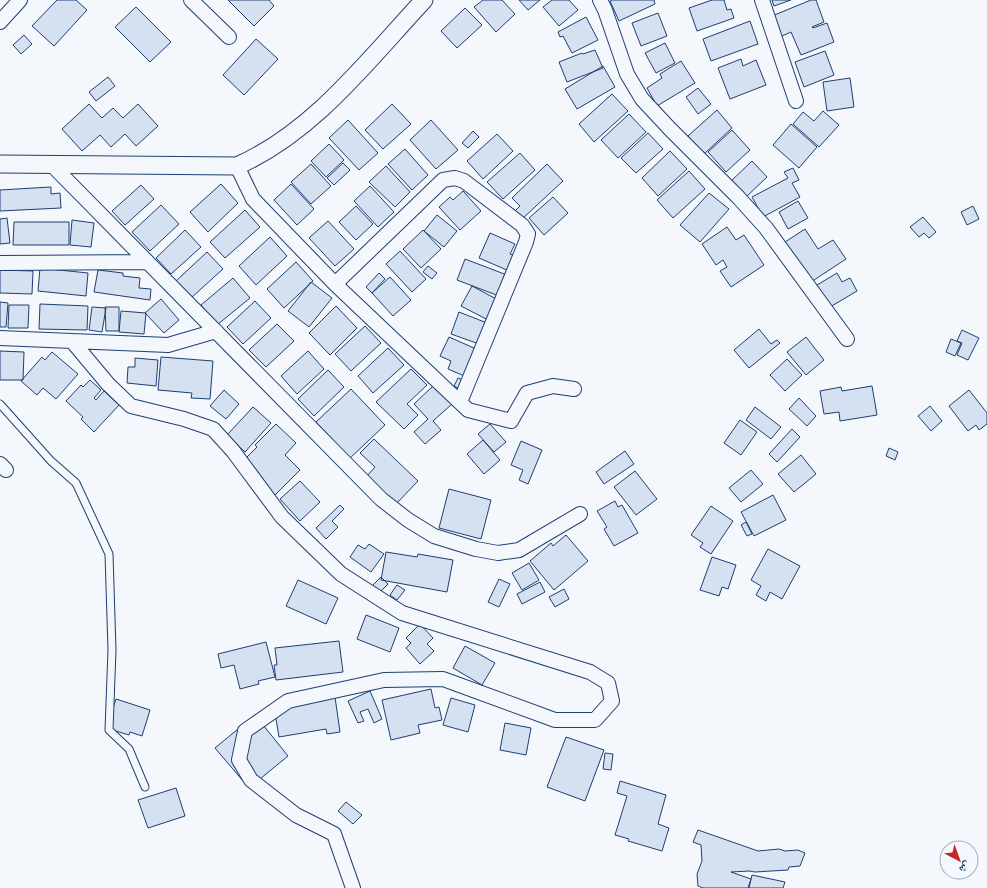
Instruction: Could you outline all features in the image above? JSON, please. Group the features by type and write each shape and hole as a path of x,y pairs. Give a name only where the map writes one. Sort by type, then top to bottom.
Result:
{"street":[{"path":"0,22 20,0"},
{"path":"191,0 229,37"},
{"path":"0,164 237,166 258,157 270,149 328,104 424,0"},
{"path":"600,0 605,10 627,74 642,99 738,197 766,228 847,340"},
{"path":"762,0 796,101"},
{"path":"51,164 381,499 408,520 434,536 476,549 498,553 519,550 580,514"},
{"path":"237,166 252,199 334,284 468,410 511,421 527,393 553,386 574,389"},
{"path":"334,284 443,180 455,178 464,181 522,225 528,234 526,242 460,402"},
{"path":"0,263 147,262"},
{"path":"0,338 168,345 216,331"},
{"path":"72,341 108,384 131,406 213,429 233,451 282,517 341,574 402,612 590,672 608,684 612,701 595,720 555,720 443,679 384,680 288,701 245,731 239,760 251,780 296,815 334,834 353,888"}],"lane":[{"path":"0,404 51,461 76,483 109,554 112,650 109,730 129,749 145,787"}],"building":[{"path":"57,0 76,0 87,10 54,46 32,26"},
{"path":"228,0 269,0 274,6 254,26"},
{"path":"483,0 502,0 515,14 496,32 474,7"},
{"path":"519,0 540,0 528,10"},
{"path":"552,0 569,0 578,10 559,26 543,7"},
{"path":"654,0 655,4 619,21 610,1"},
{"path":"712,0 724,0 727,10 731,9 734,18 697,31 689,8"},
{"path":"772,0 791,0 774,6"},
{"path":"811,0 816,0 824,22 812,27 813,28 827,23 834,42 801,55 791,32 780,37 772,16"},
{"path":"136,7 171,42 150,62 115,27"},
{"path":"465,8 482,25 457,48 441,31"},
{"path":"658,13 667,36 641,46 632,23"},
{"path":"586,17 598,40 572,53 563,36 560,37 558,32"},
{"path":"750,21 758,44 711,61 703,39"},
{"path":"24,35 32,44 21,54 13,45"},
{"path":"256,39 278,59 244,95 223,75"},
{"path":"665,43 675,63 656,73 645,53"},
{"path":"595,50 603,68 567,82 559,62 582,53"},
{"path":"825,51 834,75 804,87 795,62"},
{"path":"741,59 743,66 756,60 766,85 730,99 718,68"},
{"path":"681,61 695,83 657,106 647,88 662,78 660,74"},
{"path":"603,66 615,87 577,109 565,89"},
{"path":"108,77 115,86 96,101 89,92"},
{"path":"850,78 854,107 827,111 823,82"},
{"path":"698,88 711,104 698,114 686,97"},
{"path":"612,94 628,111 594,142 579,124"},
{"path":"89,104 102,118 113,108 123,118 138,104 158,126 136,146 125,134 111,147 100,135 82,151 62,129"},
{"path":"392,104 411,124 383,149 365,130"},
{"path":"717,110 732,128 704,154 688,136"},
{"path":"823,111 839,125 819,147 793,124 803,112 814,121"},
{"path":"629,114 646,132 618,158 601,140"},
{"path":"348,120 378,153 359,170 329,138"},
{"path":"431,120 458,150 436,169 410,140"},
{"path":"791,124 817,147 799,168 773,145"},
{"path":"732,130 750,150 726,172 708,152"},
{"path":"473,131 479,137 468,148 462,143"},
{"path":"648,133 663,149 636,173 621,158"},
{"path":"497,134 513,151 483,179 467,161"},
{"path":"329,144 344,160 326,177 311,161"},
{"path":"405,149 428,175 412,190 388,164"},
{"path":"670,151 687,169 658,196 642,178"},
{"path":"520,153 535,170 503,199 487,182"},
{"path":"752,161 767,177 745,198 730,182"},
{"path":"343,163 350,170 334,185 327,178"},
{"path":"311,164 331,186 311,204 291,182"},
{"path":"547,164 563,181 522,219 515,211 520,206 512,198"},
{"path":"386,166 410,192 395,207 369,182"},
{"path":"793,168 799,180 792,183 800,197 763,217 752,197 788,178 784,172"},
{"path":"689,171 705,189 673,218 657,200"},
{"path":"221,184 238,203 208,232 190,212"},
{"path":"291,184 314,209 297,225 274,200"},
{"path":"141,185 154,199 125,225 112,211"},
{"path":"370,186 394,212 378,227 354,201"},
{"path":"51,187 51,194 60,193 61,208 0,211 0,190"},
{"path":"463,191 481,211 460,230 439,207 450,197 453,200"},
{"path":"709,193 729,209 700,242 680,225"},
{"path":"553,197 568,213 544,235 529,218"},
{"path":"798,201 808,218 788,229 779,212"},
{"path":"161,205 179,224 150,251 132,232"},
{"path":"356,206 373,224 356,240 339,222"},
{"path":"973,206 979,219 967,225 961,212"},
{"path":"245,210 260,227 225,258 210,242"},
{"path":"437,215 457,231 444,247 424,231"},
{"path":"923,217 936,232 929,238 924,233 919,237 910,227"},
{"path":"7,218 10,243 0,244 0,219"},
{"path":"72,220 94,223 91,247 70,245"},
{"path":"328,221 354,249 335,266 309,238"},
{"path":"14,222 69,222 69,245 13,245"},
{"path":"727,227 736,240 744,235 764,265 731,287 720,271 727,267 723,260 716,265 702,244"},
{"path":"805,229 818,249 833,240 846,259 808,284 782,244"},
{"path":"185,230 201,247 171,274 156,258"},
{"path":"423,230 441,249 421,268 403,249"},
{"path":"490,233 515,244 510,254 516,256 509,271 479,258"},
{"path":"270,237 287,256 256,285 239,266"},
{"path":"400,251 426,279 412,292 386,264"},
{"path":"207,252 223,269 191,298 176,281"},
{"path":"465,259 507,275 499,296 457,280"},
{"path":"296,262 313,281 284,308 267,289"},
{"path":"428,266 437,273 432,279 423,272"},
{"path":"40,268 88,273 86,296 38,291"},
{"path":"0,270 33,271 32,294 0,293"},
{"path":"98,270 123,273 123,276 140,278 139,288 151,289 150,300 94,292"},
{"path":"379,273 385,279 372,293 366,287"},
{"path":"837,273 842,282 850,278 857,291 825,310 812,288"},
{"path":"390,277 411,300 393,316 372,293"},
{"path":"233,278 250,298 217,325 201,305"},
{"path":"311,282 332,298 309,327 288,311"},
{"path":"472,286 500,301 490,321 461,306"},
{"path":"161,299 179,320 164,333 145,313"},
{"path":"255,301 271,318 243,344 227,327"},
{"path":"0,302 8,303 6,327 0,327"},
{"path":"40,304 88,306 87,330 39,329"},
{"path":"9,305 29,305 28,328 8,328"},
{"path":"336,306 357,328 330,355 309,333"},
{"path":"92,307 106,308 102,332 89,330"},
{"path":"105,307 119,307 119,331 106,331"},
{"path":"121,311 146,313 144,334 119,332"},
{"path":"459,312 487,323 479,344 451,334"},
{"path":"277,324 294,341 266,367 249,350"},
{"path":"365,326 381,343 351,371 335,354"},
{"path":"759,329 771,344 777,340 780,343 749,368 734,350"},
{"path":"962,330 979,338 968,360 957,355 962,343 957,341"},
{"path":"449,337 483,352 471,379 448,369 451,361 440,356"},
{"path":"806,337 824,360 806,375 787,352"},
{"path":"951,339 961,343 955,356 946,352"},
{"path":"388,348 404,365 373,393 358,376"},
{"path":"0,351 24,352 23,380 0,380"},
{"path":"308,351 324,369 297,394 281,376"},
{"path":"52,352 78,374 56,399 43,388 37,395 21,381 42,357 45,360"},
{"path":"161,357 213,361 210,399 191,398 192,393 158,390"},
{"path":"135,358 158,360 156,386 127,383 128,367 135,367"},
{"path":"787,359 802,375 785,391 770,375"},
{"path":"411,369 427,385 407,404 418,415 404,429 376,402"},
{"path":"328,370 344,387 314,416 298,399"},
{"path":"458,378 470,383 466,392 454,386"},
{"path":"90,380 101,390 94,398 96,400 104,391 119,405 94,432 81,419 83,417 66,401 81,385 83,387"},
{"path":"434,385 452,404 433,421 441,430 425,444 414,432 428,419 414,404"},
{"path":"872,386 877,415 840,421 839,412 824,414 820,391 841,387 842,391"},
{"path":"351,389 385,425 348,460 333,444 335,442 316,422"},
{"path":"224,390 239,404 226,419 210,406"},
{"path":"969,390 987,413 987,424 979,430 976,425 968,431 949,406"},
{"path":"799,398 816,416 807,426 789,409"},
{"path":"930,406 942,421 931,431 918,416"},
{"path":"253,407 271,423 245,452 227,435"},
{"path":"755,407 781,427 771,439 746,420"},
{"path":"740,420 757,432 741,455 724,443"},
{"path":"276,424 296,443 285,455 300,470 273,497 240,464 257,447 255,445"},
{"path":"490,424 506,442 494,452 478,434"},
{"path":"792,429 800,437 777,462 769,454"},
{"path":"374,439 418,481 396,504 366,477 375,467 360,453"},
{"path":"483,440 500,460 484,474 467,454"},
{"path":"521,441 542,450 528,484 519,480 523,470 511,465"},
{"path":"889,448 898,452 895,460 886,456"},
{"path":"625,451 634,464 604,484 596,472"},
{"path":"801,455 816,474 794,492 778,474"},
{"path":"751,470 763,484 741,502 729,488"},
{"path":"635,471 657,499 636,515 614,487"},
{"path":"300,481 320,502 300,521 280,499"},
{"path":"449,489 491,500 481,539 439,528"},
{"path":"773,495 786,520 754,536 741,512"},
{"path":"615,501 618,507 622,505 638,533 614,546 604,529 607,527 597,511"},
{"path":"340,505 344,509 332,521 338,527 326,539 316,528"},
{"path":"711,506 733,521 711,554 700,547 703,543 691,535"},
{"path":"746,522 752,534 747,536 741,525"},
{"path":"566,535 588,561 554,590 530,561 551,543 553,546"},
{"path":"369,544 384,554 371,572 350,557 358,545 365,549"},
{"path":"768,549 800,566 782,599 770,592 766,601 756,595 761,586 751,580"},
{"path":"386,552 417,557 418,554 453,560 447,592 381,580"},
{"path":"712,557 736,565 728,589 722,587 719,596 700,590"},
{"path":"529,563 539,580 522,590 512,573"},
{"path":"381,577 388,584 379,593 372,586"},
{"path":"499,579 510,584 499,607 488,602"},
{"path":"298,580 338,598 326,624 286,606"},
{"path":"540,582 545,592 522,604 517,594"},
{"path":"397,585 405,590 397,600 390,595"},
{"path":"564,589 569,599 555,607 549,597"},
{"path":"366,615 399,628 390,652 357,639"},
{"path":"420,624 433,638 427,644 434,651 420,664 406,648 411,643 406,638"},
{"path":"339,641 343,672 276,680 274,665 277,665 275,648"},
{"path":"266,642 275,677 258,681 259,684 240,689 234,665 221,668 218,654"},
{"path":"465,646 495,663 482,685 453,668"},
{"path":"431,689 435,708 439,707 442,720 418,725 420,733 391,740 382,700"},
{"path":"370,691 382,719 374,723 368,709 360,712 364,721 358,723 348,701"},
{"path":"335,697 340,732 327,734 326,729 279,737 274,707"},
{"path":"451,698 475,705 468,732 443,725"},
{"path":"116,699 150,710 142,736 130,732 129,735 106,728"},
{"path":"255,715 288,756 249,788 215,748"},
{"path":"505,723 531,728 526,755 500,750"},
{"path":"566,737 604,750 585,801 547,787"},
{"path":"605,753 613,754 611,770 603,769"},
{"path":"620,781 666,795 658,824 669,828 662,851 628,841 629,839 615,835 627,796 617,793"},
{"path":"176,788 185,816 148,828 138,800"},
{"path":"346,802 362,815 353,824 338,811"},
{"path":"698,830 758,851 779,849 785,851 798,850 805,853 800,866 789,867 788,870 731,872 751,879 748,888 703,888 698,886 697,874 702,861 701,845 693,842"},
{"path":"752,875 785,882 783,888 749,888"}]}
